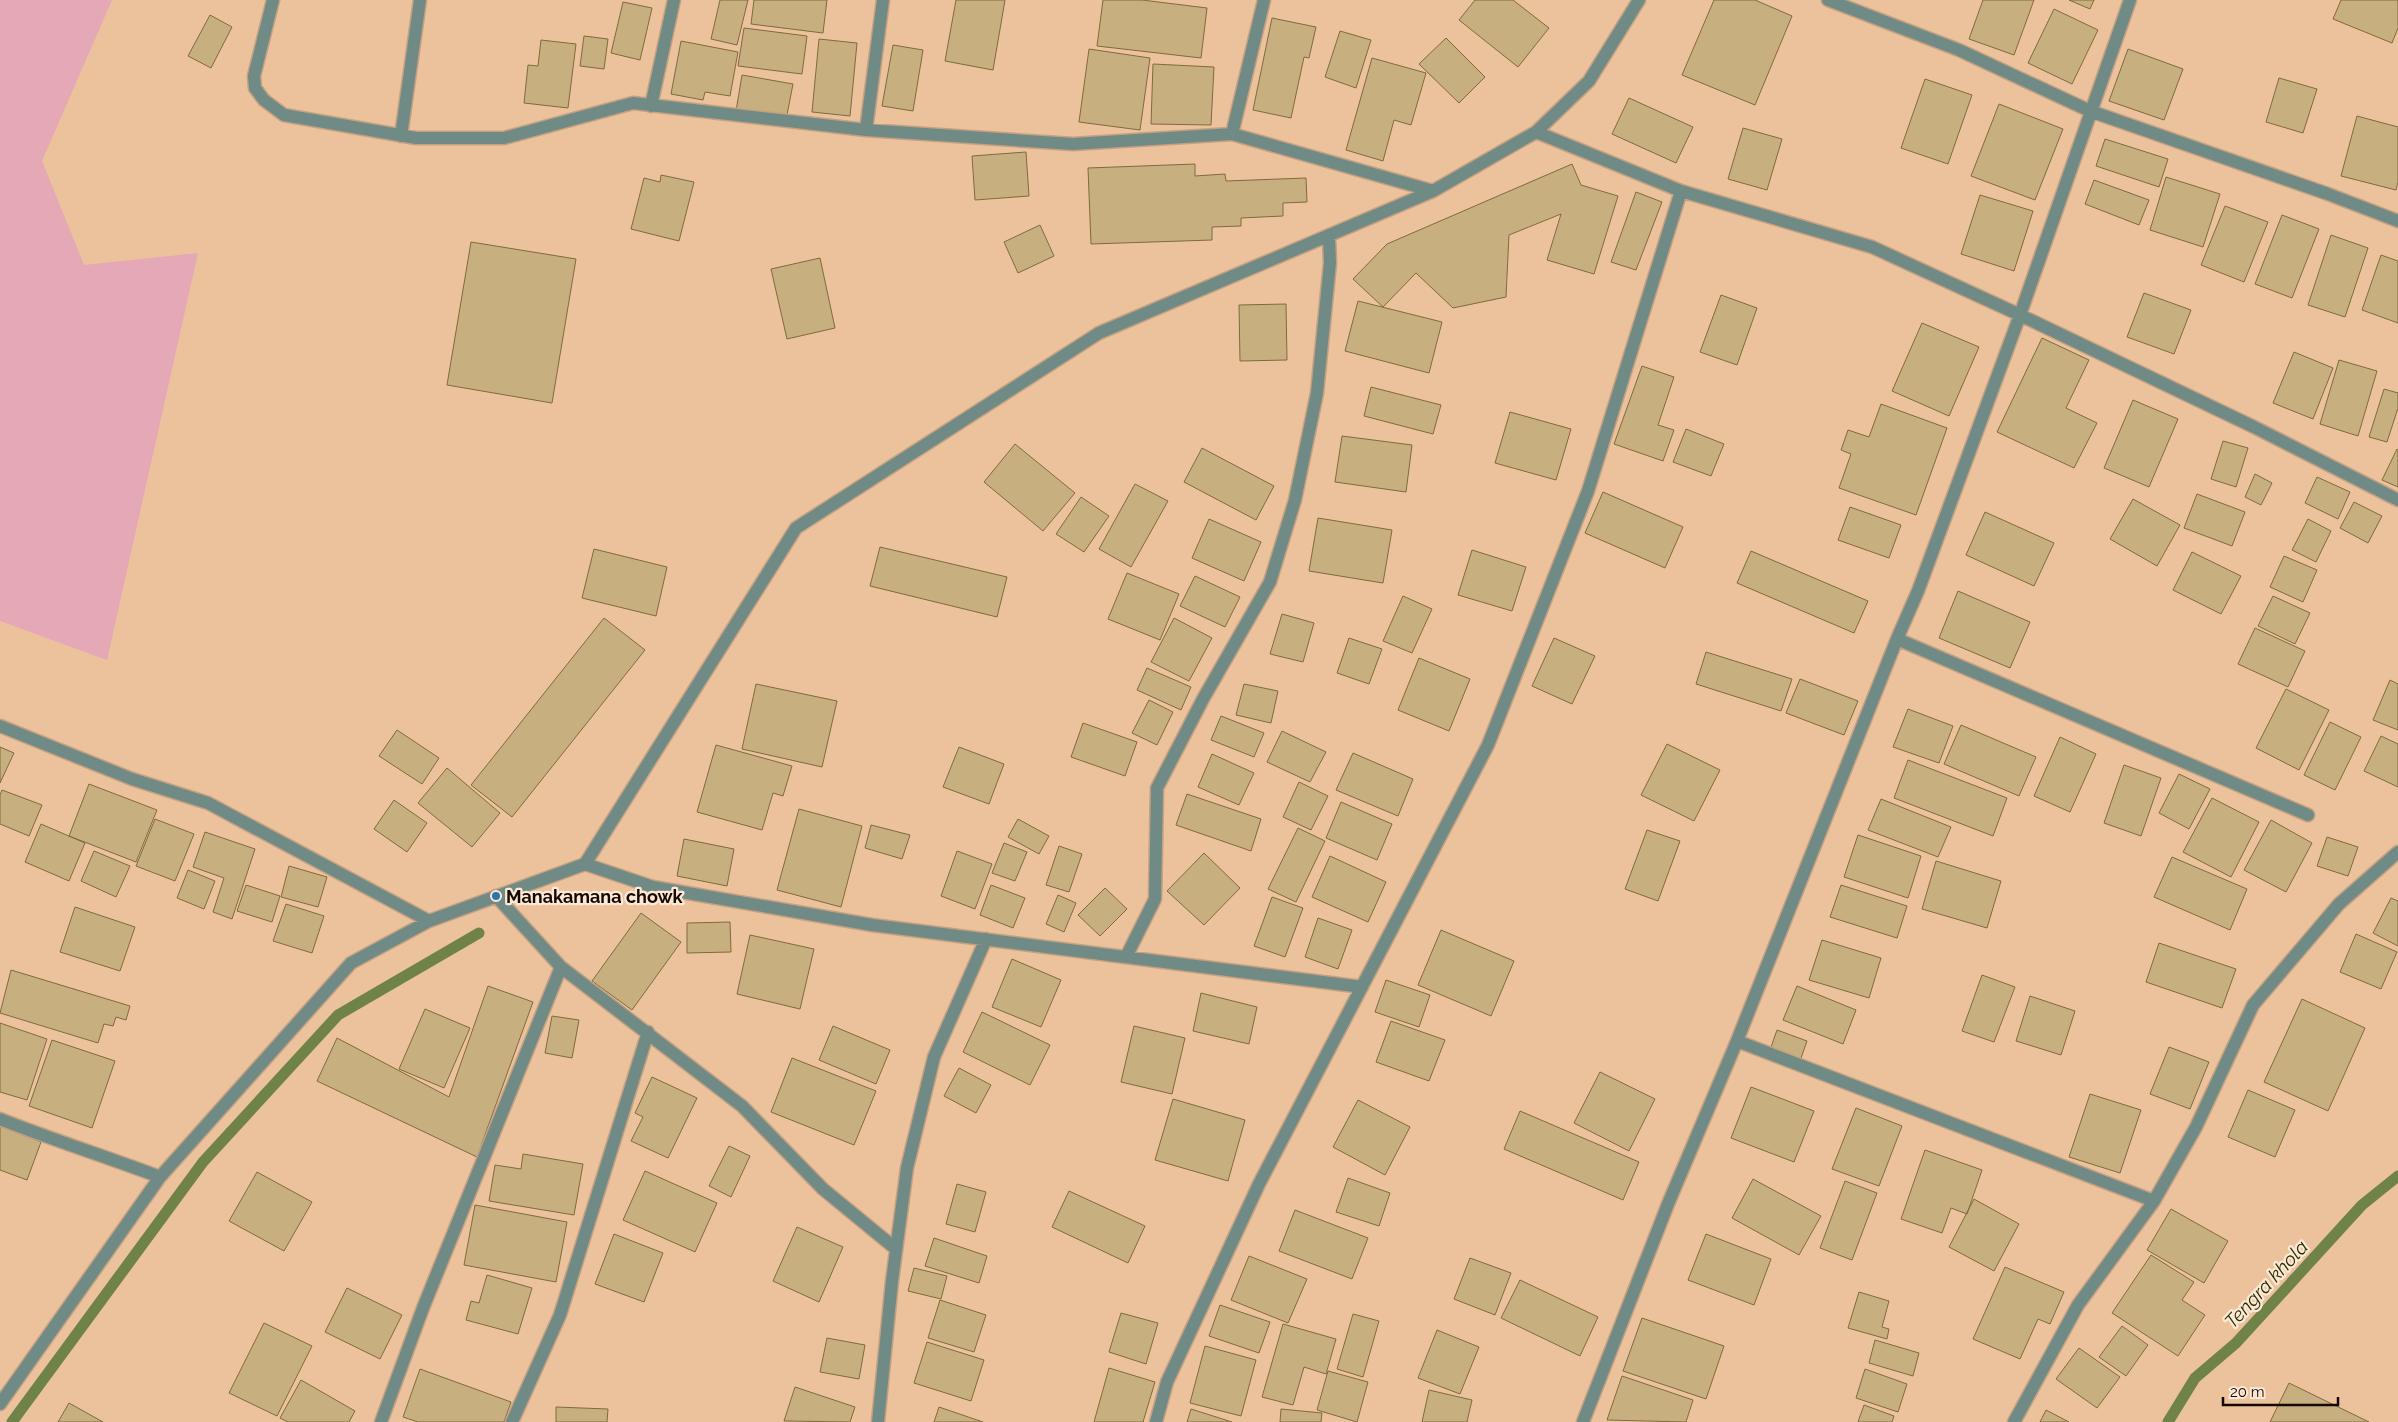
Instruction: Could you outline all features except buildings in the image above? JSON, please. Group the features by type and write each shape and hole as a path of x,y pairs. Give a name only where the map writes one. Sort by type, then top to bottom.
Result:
{"street":[{"path":"273,0 254,76 255,88 264,100 284,115 401,136 416,138 504,138 633,103 866,130 1074,144 1232,134 1433,191"},
{"path":"401,136 420,0"},
{"path":"651,106 674,0"},
{"path":"866,130 883,0"},
{"path":"1232,134 1264,0"},
{"path":"0,1404 160,1177 351,963 429,921 585,864 796,528 1099,333 1433,191 1536,132 1589,81 1639,0"},
{"path":"1828,0 1959,50 2090,111 2328,194 2398,221"},
{"path":"1583,1422 1668,1204 1737,1041 1897,639 1918,591 2020,315 2130,0"},
{"path":"1536,132 1681,191 1872,247 2020,315 2254,427 2398,500"},
{"path":"1156,1422 1167,1382 1259,1184 1492,736 1588,491 1681,191"},
{"path":"1126,957 1155,899 1157,788 1203,699 1270,582 1296,500 1317,393 1330,263 1329,235"},
{"path":"1897,639 2308,815"},
{"path":"0,726 132,779 208,802 429,921"},
{"path":"2014,1422 2078,1305 2154,1201 2196,1127 2253,1005 2339,904 2398,852"},
{"path":"585,864 653,887 872,925 1362,987"},
{"path":"496,896 561,967 742,1106 823,1189 896,1249"},
{"path":"878,1422 896,1249 907,1168 934,1057 986,939"},
{"path":"381,1422 423,1308 561,967"},
{"path":"512,1422 560,1315 648,1032"},
{"path":"1737,1041 2154,1201"},
{"path":"0,1119 68,1146 160,1177"}],"shaded area":[{"path":"0,0 112,0 42,161 84,265 198,253 107,660 0,621"}],"waterway":[{"path":"12,1422 203,1162 338,1015 479,933"},
{"name":"Tengra khola","path":"2168,1422 2195,1378 2236,1343 2362,1205 2398,1176"}],"place":[{"name":"Manakamana chowk","path":"496,896"}]}
